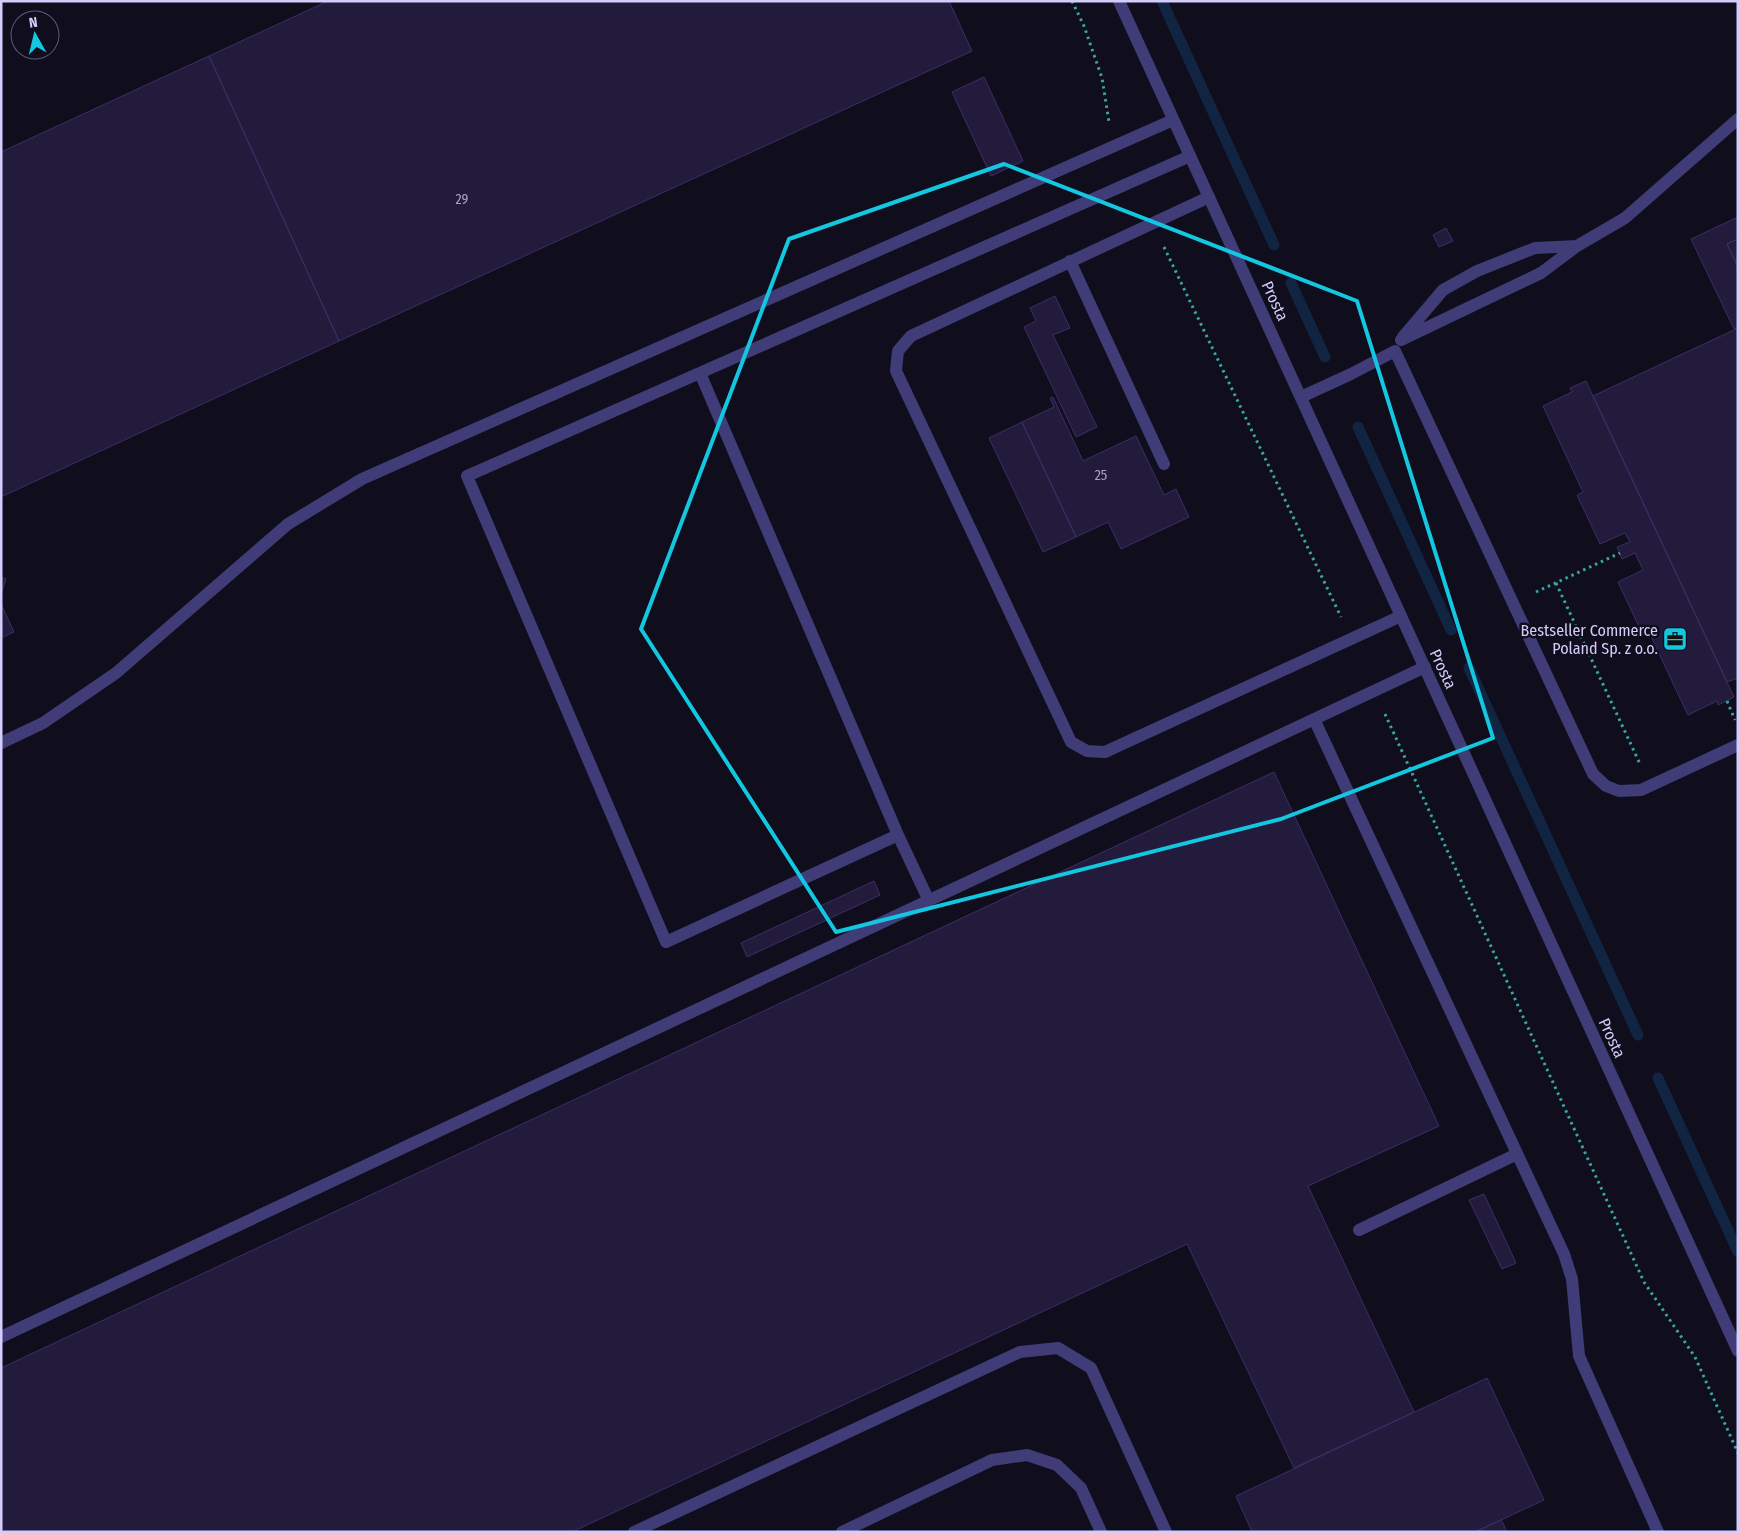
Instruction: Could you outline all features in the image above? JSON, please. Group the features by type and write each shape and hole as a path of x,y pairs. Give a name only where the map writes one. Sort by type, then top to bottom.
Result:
{"street":[{"name":"Prosta","path":"1119,1 1738,1351"},
{"path":"1300,397 1351,374 1398,345 1541,273 1577,246 1625,218 1738,119"},
{"path":"1,743 43,723 116,673 288,524 362,480 1174,120"},
{"path":"898,834 666,942 467,476 1190,156"},
{"path":"1209,197 910,336 898,351 896,371 1071,742 1087,751 1104,752 1401,616"},
{"path":"1398,345 1443,290 1477,271 1535,248 1577,246"},
{"path":"1070,261 1164,464"},
{"path":"1398,345 1512,602 1593,774 1606,786 1619,791 1641,790 1738,745"},
{"path":"700,373 898,834 929,901"},
{"path":"1,1337 1425,667"},
{"path":"1314,719 1564,1254 1572,1279 1579,1356 1658,1532"},
{"path":"1359,1230 1517,1154"},
{"path":"634,1532 1020,1352 1058,1348 1091,1368 1166,1532"},
{"path":"842,1532 992,1460 1027,1455 1057,1465 1081,1488 1102,1532"}],"path":[{"path":"1072,1 1084,26 1102,78 1110,130 1116,146"},
{"path":"1152,223 1351,638"},
{"path":"1512,602 1620,553"},
{"path":"1556,583 1641,767"},
{"path":"1374,691 1644,1282 1695,1357 1738,1453"},
{"path":"1727,701 1737,723"}],"highlighted area":[{"path":"1004,164 1357,301 1493,738 1281,819 836,932 641,629 789,239"}],"building":[{"path":"328,1 949,1 972,51 339,341 209,56"},
{"path":"209,56 339,341 1,497 1,152"},
{"path":"984,77 1023,161 991,176 952,92"},
{"path":"1738,217 1738,239 1727,244 1738,267 1738,328 1734,329 1691,239"},
{"path":"1446,228 1453,241 1439,247 1433,235"},
{"path":"1738,239 1738,267 1727,244"},
{"path":"1055,296 1070,328 1053,335 1097,427 1076,437 1024,327 1036,321 1030,308"},
{"path":"1738,328 1738,678 1727,682 1593,396"},
{"path":"1586,381 1734,697 1718,705 1717,701 1688,715 1647,628 1641,631 1618,582 1643,570 1635,553 1622,559 1617,547 1630,542 1625,533 1600,544 1577,495 1583,492 1543,406 1572,392 1570,388"},
{"path":"1053,397 1083,461 1136,436 1164,495 1176,489 1189,517 1121,549 1108,522 1076,537 1022,422 1054,407 1050,398"},
{"path":"1022,422 1076,537 1043,552 989,438"},
{"path":"1,577 6,579 1,594"},
{"path":"1,604 14,632 1,638"},
{"path":"1274,772 1439,1126 1308,1186 1414,1412 1294,1468 1187,1244 572,1532 1,1532 1,1368"},
{"path":"874,881 880,895 747,957 741,943"},
{"path":"1484,1194 1516,1263 1502,1269 1469,1200"},
{"path":"1487,1378 1544,1500 1475,1532 1252,1532 1236,1496"},
{"path":"1501,1520 1507,1532 1475,1532"}],"waterway":[{"path":"1162,1 1274,245"},
{"path":"1291,283 1325,357"},
{"path":"1358,427 1451,630"},
{"path":"1469,668 1638,1035"},
{"path":"1658,1078 1738,1252"}],"place":[{"name":"Bestseller Commerce Poland Sp. z o.o.","path":"1675,639"}]}
